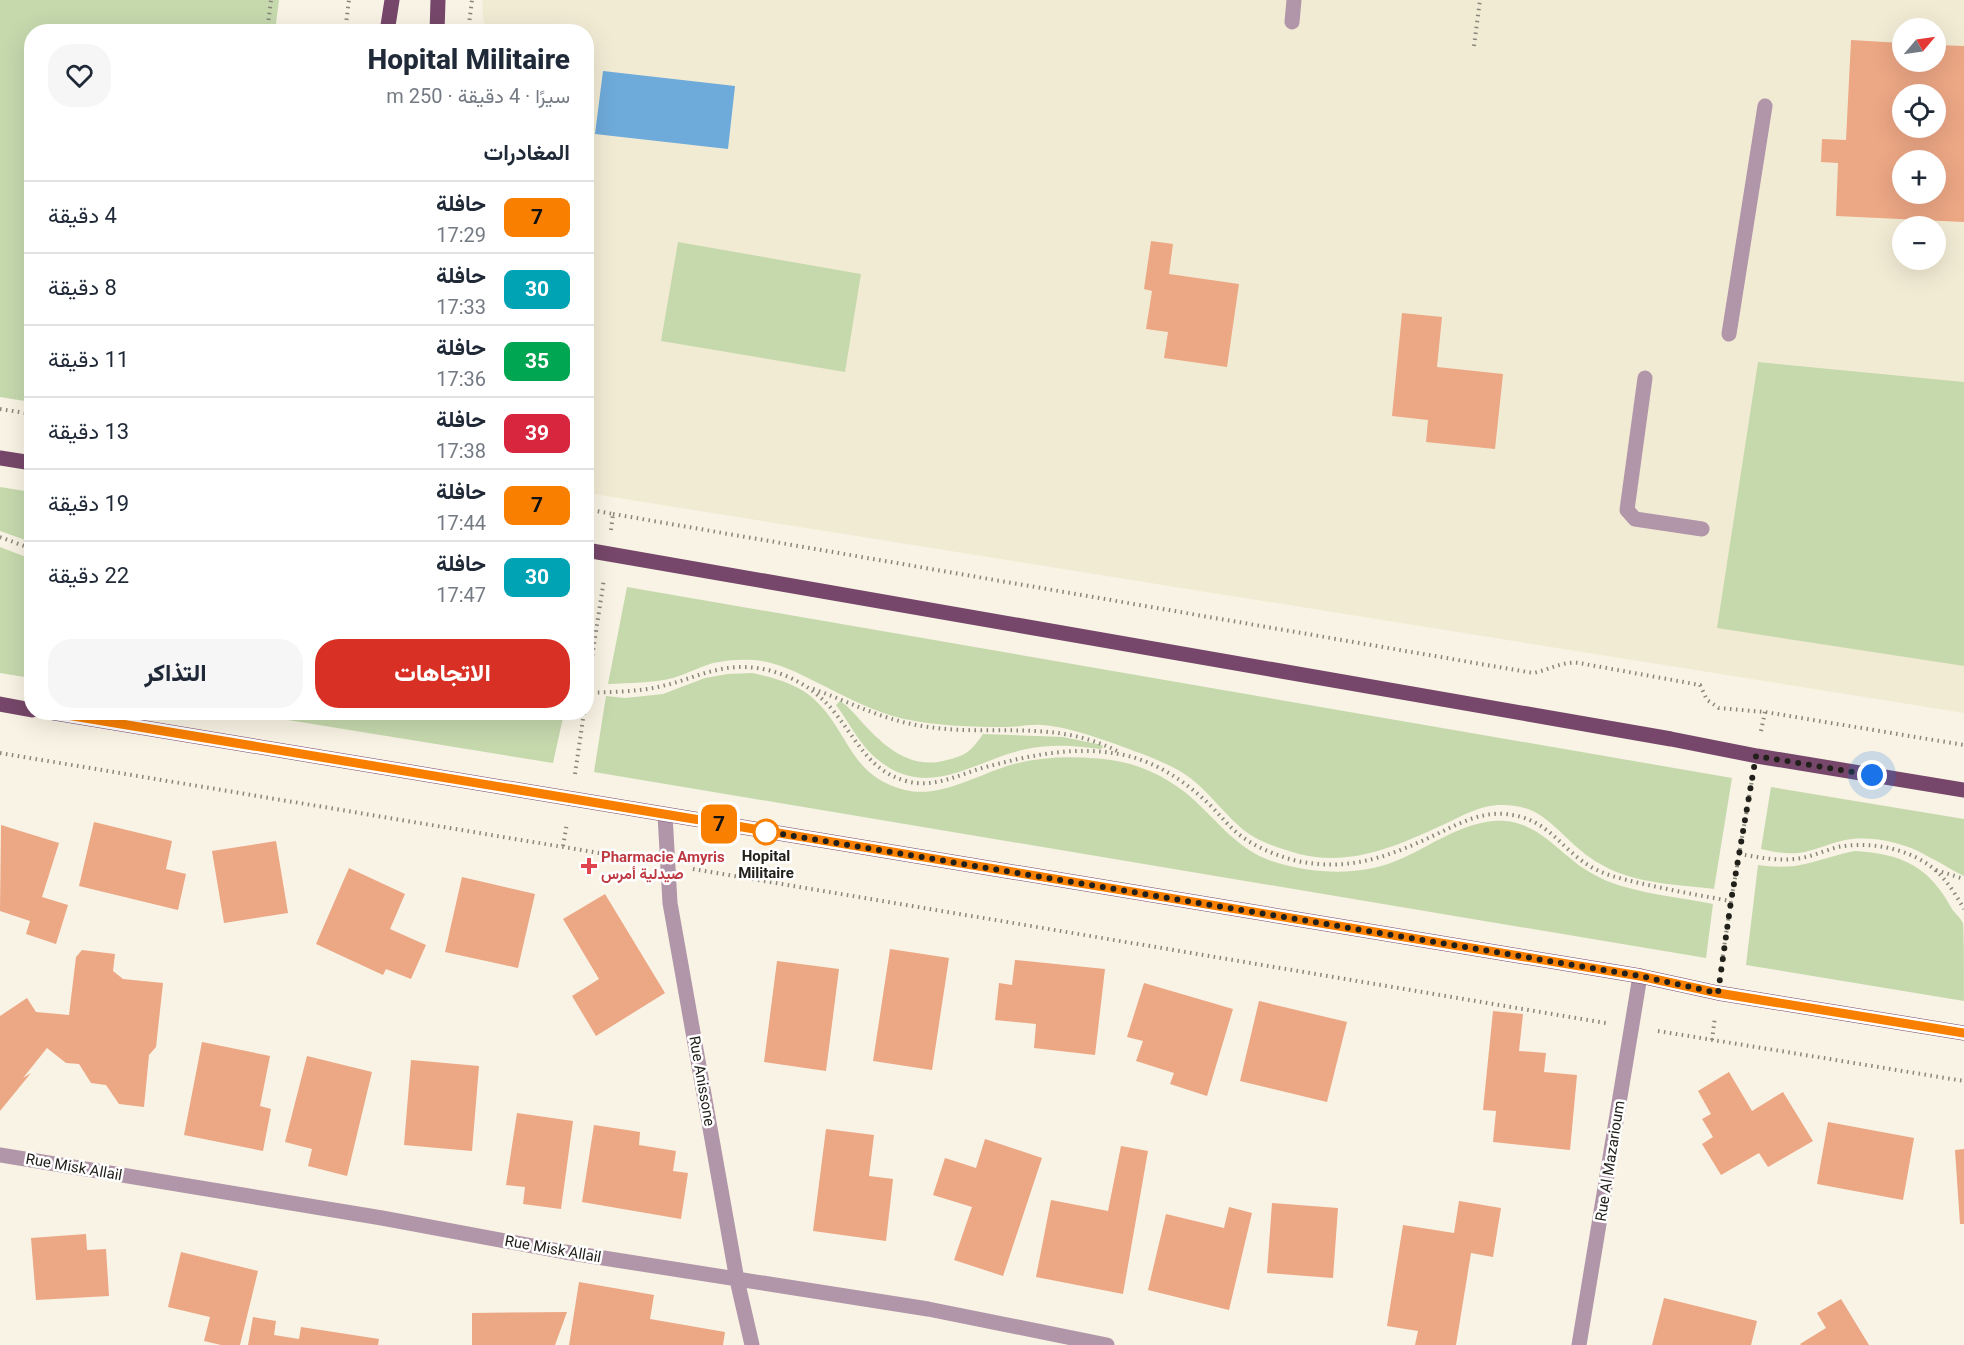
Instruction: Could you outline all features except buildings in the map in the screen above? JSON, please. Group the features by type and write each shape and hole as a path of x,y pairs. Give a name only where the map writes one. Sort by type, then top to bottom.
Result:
{"main road":[{"path":"388,24 392,0"},
{"path":"437,24 438,0"},
{"path":"0,458 24,461"},
{"path":"594,551 1648,735 1756,756 1964,790"},
{"path":"0,704 24,708"},
{"path":"97,720 1640,976 1718,993 1964,1033"}],"street":[{"path":"1292,22 1294,0"},
{"path":"1729,334 1765,106"},
{"path":"1645,378 1627,510 1635,519 1702,529"},
{"name":"Rue Anissone","path":"665,815 670,903 737,1280 752,1345"},
{"name":"Rue Al Mazarioum","path":"1579,1345 1640,976"},
{"name":"Rue Misk Allail","path":"0,1155 737,1280 928,1309 1107,1345"}],"path":[{"path":"268,24 271,0"},
{"path":"346,24 349,0"},
{"path":"469,24 472,0"},
{"path":"1474,46 1480,0"},
{"path":"0,409 24,413"},
{"path":"594,510 1533,673 1553,666 1579,663 1700,685 1707,700 1719,708 1765,712 1964,745"},
{"path":"594,647 613,514"},
{"path":"0,537 24,546"},
{"path":"594,693 661,687 719,669 745,665 777,672 796,680 825,701 871,763 888,775 908,782 937,783 981,768 1052,753 1079,751 1125,755"},
{"path":"808,688 846,701 866,711 921,726 971,731 1038,730 1085,738 1104,744 1180,779 1243,838 1265,850 1310,864 1332,865 1370,860 1401,851 1469,819 1501,814 1524,818 1547,829 1575,856 1608,875 1667,890 1731,901"},
{"path":"1712,1040 1731,901 1765,712"},
{"path":"0,753 1964,1081"},
{"path":"1739,854 1772,860 1790,860 1854,845 1877,846 1911,856 1934,869 1949,885 1964,909"},
{"path":"1934,869 1964,879"}],"shaded area":[{"path":"483,0 1964,0 1964,713 594,494 594,24 484,24"}],"green space":[{"path":"0,0 279,0 276,24 24,24 24,401 0,397"},
{"path":"678,242 861,274 845,372 661,341"},
{"path":"1758,362 1964,382 1964,666 1717,628"},
{"path":"0,487 24,491 24,540 0,531"},
{"path":"0,547 24,556 24,677 0,673"},
{"path":"627,587 1732,778 1714,889 1651,881 1614,871 1587,855 1535,812 1512,805 1478,809 1411,839 1375,852 1338,858 1299,854 1252,836 1179,770 1107,741 1054,726 967,726 904,719 859,703 786,668 762,661 723,661 665,680 608,684"},
{"path":"752,673 786,683 809,695 837,727 862,764 887,784 905,790 932,791 960,784 1014,764 1038,759 1075,757 1122,762 1144,769 1175,785 1232,837 1253,852 1294,867 1343,872 1375,868 1405,857 1467,827 1493,821 1516,823 1541,835 1579,865 1607,881 1646,892 1713,904 1706,958 594,772 606,696 625,698 663,694 705,678"},
{"path":"840,701 886,746 907,758 918,761 930,763 962,755 974,746 983,734 1063,737 1102,745 1103,748 1060,746 1032,748 1004,755 952,774 917,777 900,773 875,757 862,743 836,705"},
{"path":"288,720 562,720 553,763"},
{"path":"1771,787 1964,819 1964,876 1918,851 1881,840 1845,840 1798,853 1761,849"},
{"path":"1855,851 1887,855 1913,865 1934,882 1943,894 1963,923 1964,1001 1746,965 1758,865 1793,866"}],"water":[{"path":"603,71 735,86 728,149 595,134"}],"bus line":[{"name":"7","path":"97,720 1640,976 1718,993 1964,1033"}],"place":[{"name":"Hopital Militaire","path":"766,832"},
{"name":"Pharmacie Amyris صيدلية أمرس","path":"589,866"}],"route":[{"path":"766,832 764,831 1640,976 1718,993 1756,756 1872,775"}]}
